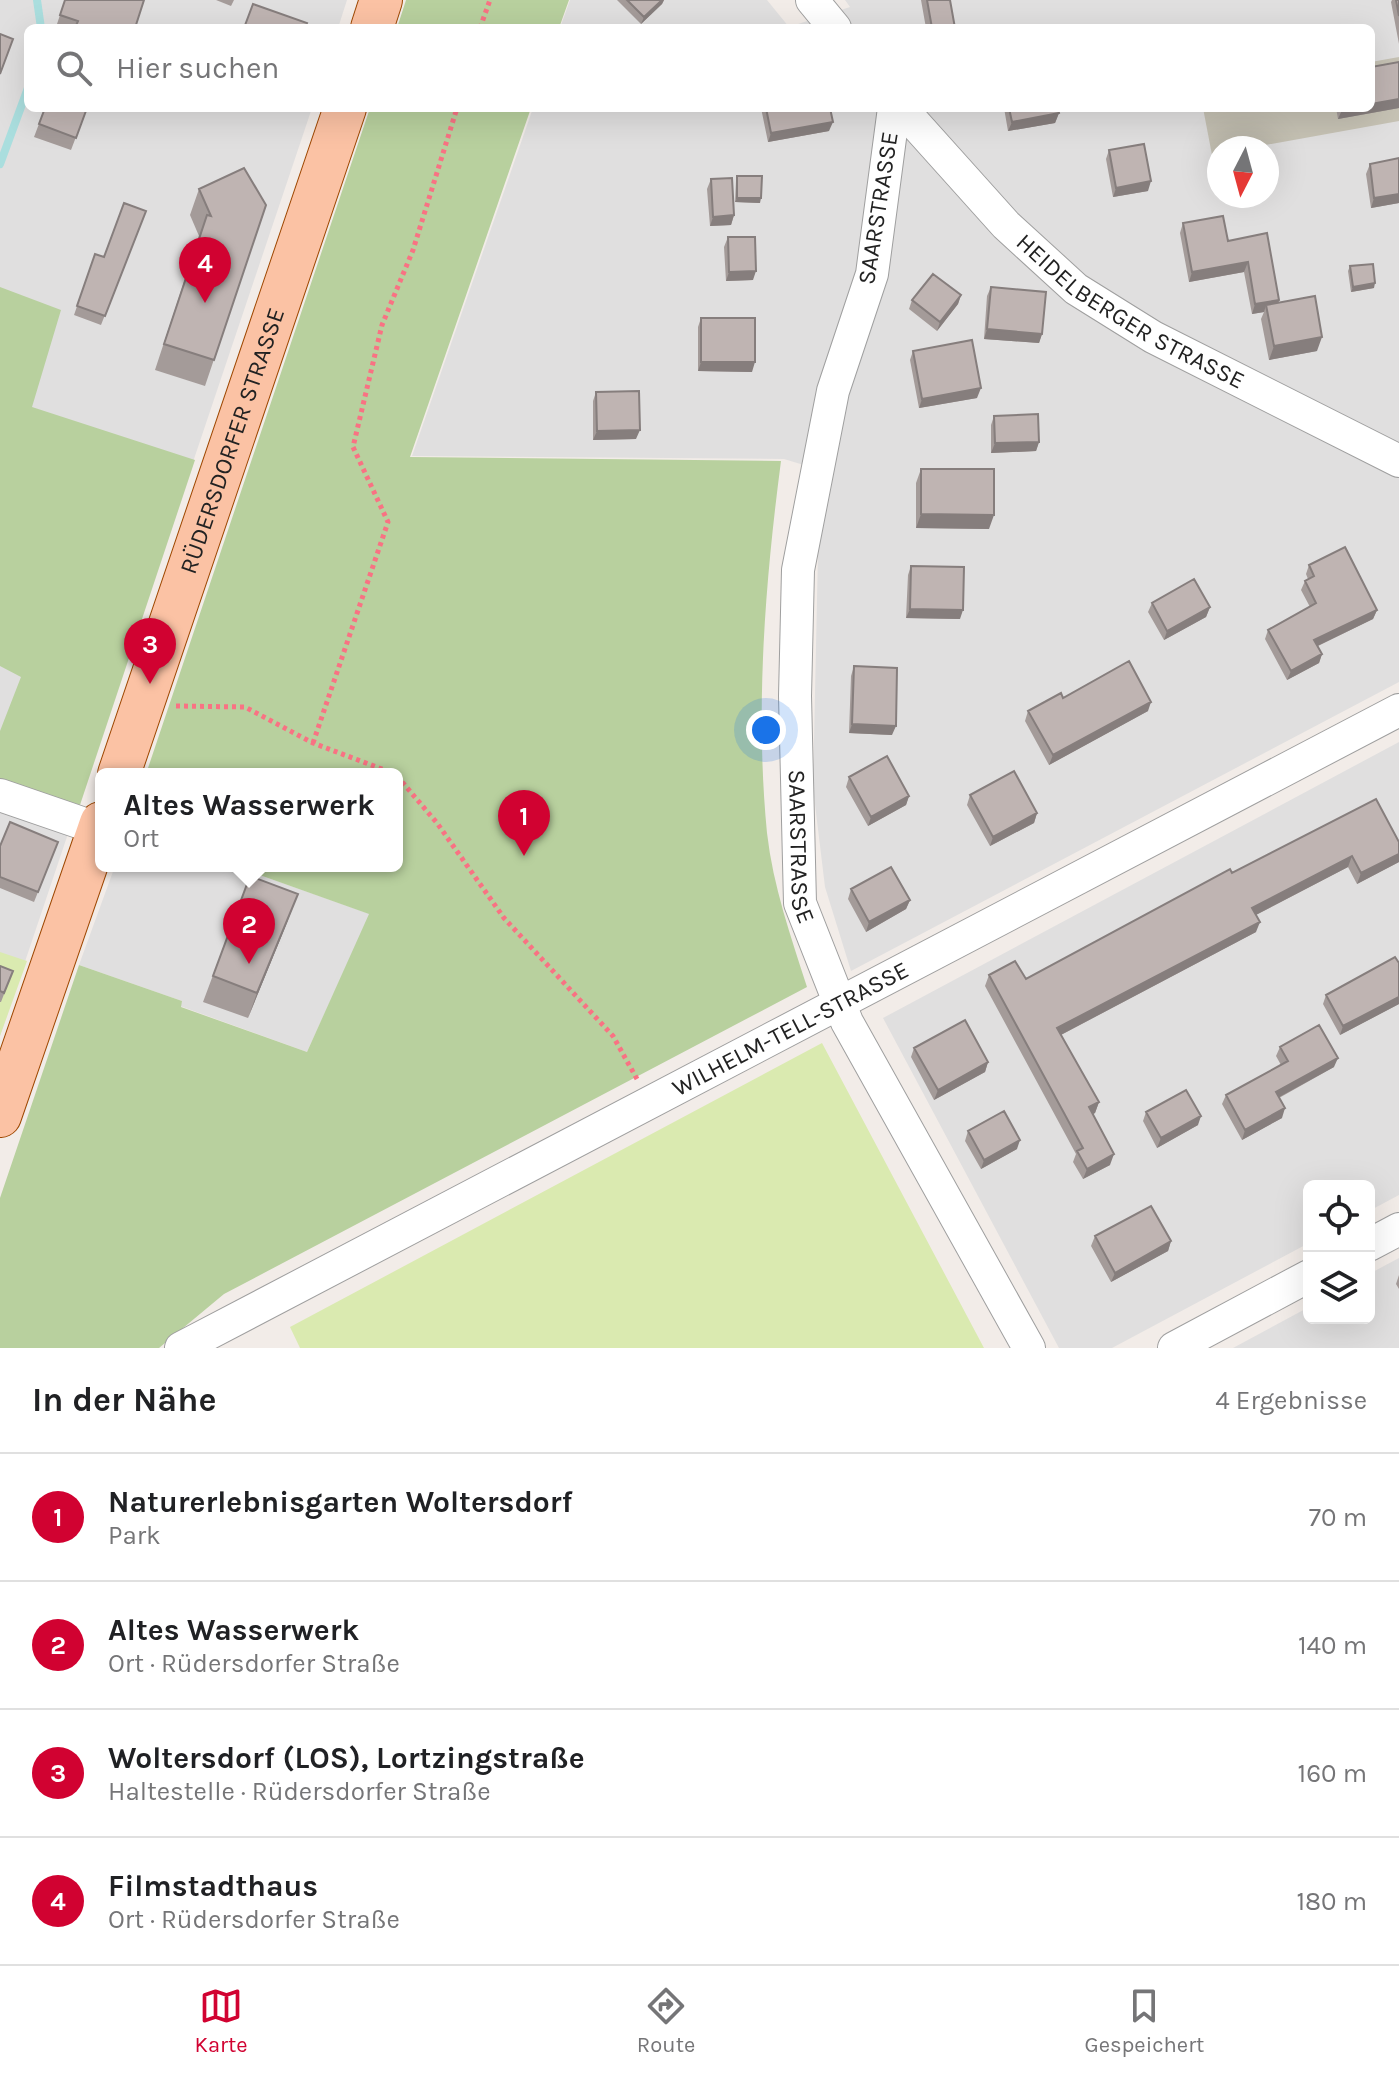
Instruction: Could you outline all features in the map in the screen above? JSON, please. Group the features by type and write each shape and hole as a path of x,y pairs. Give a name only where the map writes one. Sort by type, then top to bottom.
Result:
{"main road":[{"path":"373,24 381,0"},
{"name":"RÜDERSDORFER STRASSE","path":"121,768 344,112"},
{"path":"0,1116 95,840"}],"street":[{"path":"812,0 832,24"},
{"name":"SAARSTRASSE","path":"893,112 872,274 833,391 798,570 795,696 800,903 839,1004 1029,1348"},
{"name":"HEIDELBERGER STRASSE","path":"905,112 1006,225 1076,289 1153,337 1399,461"},
{"name":"WILHELM-TELL-STRASSE","path":"181,1348 1399,710"},
{"path":"0,795 95,824"},
{"path":"1375,1242 1399,1229"},
{"path":"1174,1348 1303,1279"}],"path":[{"path":"481,24 490,0"},
{"path":"313,743 388,522 353,447 382,325 413,250 456,112"},
{"path":"143,706 245,707 313,743 378,768"},
{"path":"403,783 437,823 504,918 613,1036 641,1087"}],"shaded area":[{"path":"0,0 347,0 339,24 24,24 24,112 311,112 0,1036"},
{"path":"570,0 767,0 787,24 561,24"},
{"path":"845,0 1399,0 1399,682 851,971 825,887 813,788 818,552 830,473 784,459 412,456 532,112 1375,112 1375,24 798,24 850,7"},
{"path":"1399,57 1399,121 1279,143 1279,136 1208,136 1204,112 1375,112 1375,61"},
{"path":"1399,742 1399,1195 1375,1208 1375,1180 1303,1180 1303,1246 1112,1348 1059,1348 883,1018"},
{"path":"113,872 251,872 370,914 307,1052 180,1006 182,1001 79,965"},
{"path":"1399,1258 1399,1348 1233,1348 1303,1310 1303,1324 1375,1324 1375,1271"}],"green space":[{"path":"406,0 569,0 560,24 398,24"},
{"path":"369,112 530,112 410,457 781,461 770,553 764,647 764,787 774,872 807,987 224,1294 159,1348 0,1348 0,1198 79,965 182,1001 181,1007 307,1052 369,914 251,872 403,872 403,768 148,768"},
{"path":"0,287 61,310 32,407 195,460 80,805 0,780 0,731 21,677 0,666"},
{"path":"0,952 27,961 0,1036"},
{"path":"822,1043 984,1348 300,1348 290,1327"}],"building":[{"path":"65,0 144,0 136,24 77,24 78,21 60,15"},
{"path":"627,0 662,0 644,17"},
{"path":"927,0 950,0 954,24 931,24"},
{"path":"253,4 307,23 307,24 246,24"},
{"path":"0,34 13,39 0,74"},
{"path":"1399,62 1399,99 1375,103 1375,66"},
{"path":"44,112 86,112 76,138 39,124"},
{"path":"767,112 831,112 833,122 771,133"},
{"path":"1010,112 1059,112 1059,113 1012,122"},
{"path":"1144,144 1151,181 1116,188 1109,150"},
{"path":"1399,158 1399,194 1374,198 1370,164"},
{"path":"244,168 266,205 214,360 164,344 207,215 211,216 199,189"},
{"path":"737,176 762,176 761,198 737,198"},
{"path":"732,178 734,215 713,217 711,179"},
{"path":"124,203 146,211 105,316 77,306 95,254 104,257"},
{"path":"1223,216 1228,241 1267,233 1279,300 1255,304 1248,262 1192,272 1183,223"},
{"path":"728,237 755,237 756,271 729,272"},
{"path":"1373,264 1375,283 1353,287 1350,266"},
{"path":"933,274 961,295 940,322 912,300"},
{"path":"991,287 1046,292 1042,334 987,329"},
{"path":"1315,296 1322,337 1274,346 1266,305"},
{"path":"701,318 755,318 755,362 701,362"},
{"path":"972,340 981,388 922,399 913,351"},
{"path":"639,391 640,430 597,431 596,392"},
{"path":"1038,414 1039,442 995,443 994,416"},
{"path":"921,469 994,469 994,515 921,514"},
{"path":"1345,547 1377,610 1314,640 1322,654 1291,671 1268,630 1316,603 1305,581 1314,576 1309,565"},
{"path":"911,566 964,567 963,610 910,609"},
{"path":"1194,579 1210,607 1167,631 1152,603"},
{"path":"1129,661 1151,702 1053,755 1028,711 1061,693 1063,698"},
{"path":"854,666 897,668 896,726 852,724"},
{"path":"887,756 909,796 871,817 849,777"},
{"path":"1014,771 1037,813 993,837 970,795"},
{"path":"1376,799 1399,842 1399,854 1361,873 1352,856 1252,908 1260,922 1057,1028 1099,1102 1089,1107 1114,1154 1087,1169 1077,1151 1083,1148 989,975 1015,961 1026,979 1230,869 1232,873"},
{"path":"10,822 58,842 38,892 0,877 0,846"},
{"path":"891,867 910,900 869,922 851,889"},
{"path":"250,876 298,894 257,993 213,976"},
{"path":"1395,957 1399,963 1399,997 1343,1026 1326,995"},
{"path":"0,966 13,971 4,993 0,991"},
{"path":"965,1020 988,1062 938,1090 914,1048"},
{"path":"1319,1025 1338,1058 1276,1092 1285,1108 1245,1130 1226,1095 1288,1061 1280,1047"},
{"path":"1186,1090 1201,1116 1161,1138 1146,1112"},
{"path":"1004,1111 1020,1140 984,1160 968,1131"},
{"path":"1151,1206 1171,1241 1115,1273 1095,1236"}],"waterway":[{"path":"37,0 40,24"},
{"path":"0,164 24,99"}],"place":[{"name":"Filmstadthaus","path":"205,303"},
{"name":"Woltersdorf (LOS), Lortzingstraße","path":"150,684"},
{"name":"Naturerlebnisgarten Woltersdorf","path":"524,856"},
{"name":"Altes Wasserwerk","path":"249,964"}]}
